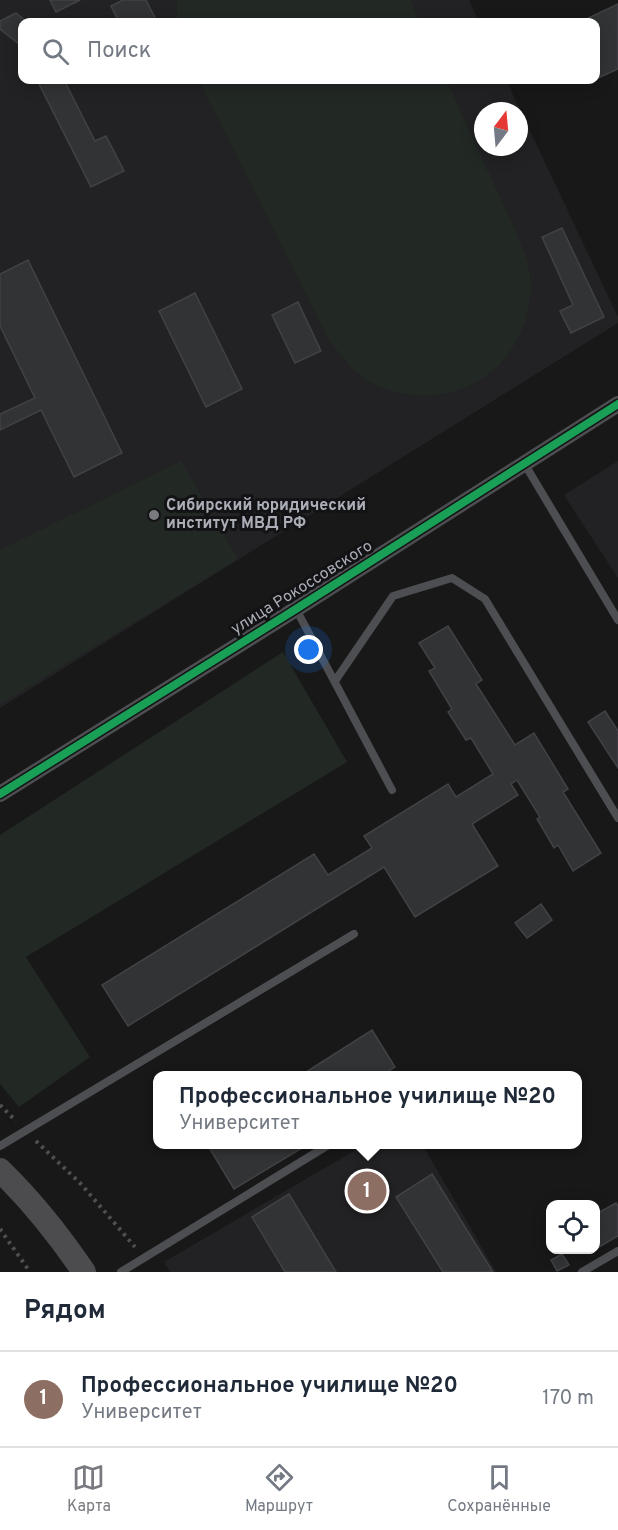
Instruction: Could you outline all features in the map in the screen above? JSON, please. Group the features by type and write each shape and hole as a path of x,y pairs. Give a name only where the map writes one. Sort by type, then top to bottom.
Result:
{"main road":[{"path":"0,1170 57,1234 84,1272"}],"street":[{"name":"улица Рокоссовского","path":"0,794 618,405"}],"lane":[{"path":"524,463 618,620"},
{"path":"335,681 393,596 452,578 485,599 618,818"},
{"path":"296,609 392,790"},
{"path":"0,1146 354,934"},
{"path":"121,1272 322,1149"},
{"path":"582,1272 618,1251"}],"path":[{"path":"0,1105 81,1184 144,1257"},
{"path":"0,1229 30,1272"}],"shaded area":[{"name":"Сибирский юридический институт МВД РФ","path":"0,0 469,0 477,18 18,18 18,84 508,84 516,102 474,102 474,156 528,156 528,127 618,317 618,323 0,708"},
{"path":"177,0 410,0 418,18 177,18"},
{"path":"201,84 448,84 474,141 474,156 481,156 515,230 529,268 528,307 520,334 506,357 486,376 463,388 436,395 408,394 378,386 357,372 329,340"},
{"path":"181,461 238,559 0,704 0,550"},
{"path":"618,461 618,578 564,495"},
{"path":"283,652 347,762 26,957 90,1057 19,1107 0,1084 0,835"},
{"path":"357,1149 425,1149 496,1272 170,1272 164,1262"}],"building":[{"path":"50,0 80,0 56,12"},
{"path":"123,0 146,0 155,18 117,18 111,6"},
{"path":"618,4 618,69 600,77 600,18 588,18"},
{"path":"16,13 22,18 18,18 18,43 0,29 0,21"},
{"path":"39,84 66,84 95,141 106,136 124,171 91,187"},
{"path":"562,228 604,317 571,333 560,311 573,305 542,237"},
{"path":"28,260 122,453 74,477 41,410 0,430 0,414 35,398 0,326 0,274"},
{"path":"195,293 242,389 206,407 159,311"},
{"path":"298,302 321,351 295,363 272,315"},
{"path":"448,626 482,680 476,684 515,745 534,733 568,789 563,792 601,853 573,871 558,845 554,848 537,819 540,817 517,780 511,784 518,795 472,824 498,866 415,917 384,867 128,1026 102,985 314,854 328,875 372,848 364,836 448,784 456,797 493,774 471,738 466,740 448,712 452,709 429,671 435,668 419,643"},
{"path":"605,711 618,731 618,768 588,722"},
{"path":"541,904 552,920 527,938 515,923"},
{"path":"372,1030 395,1067 389,1071 308,1071"},
{"path":"210,1149 300,1149 234,1189"},
{"path":"432,1174 493,1272 443,1272 396,1197"},
{"path":"289,1194 336,1272 285,1272 252,1217"},
{"path":"616,1203 618,1206 618,1236 600,1247 600,1212"},
{"path":"562,1254 569,1265 557,1271 551,1260"}],"cycle path":[{"path":"0,794 618,404"}],"place":[{"name":"Сибирский юридический институт МВД РФ","path":"154,515"},
{"name":"Профессиональное училище №20","path":"367,1191"}]}
